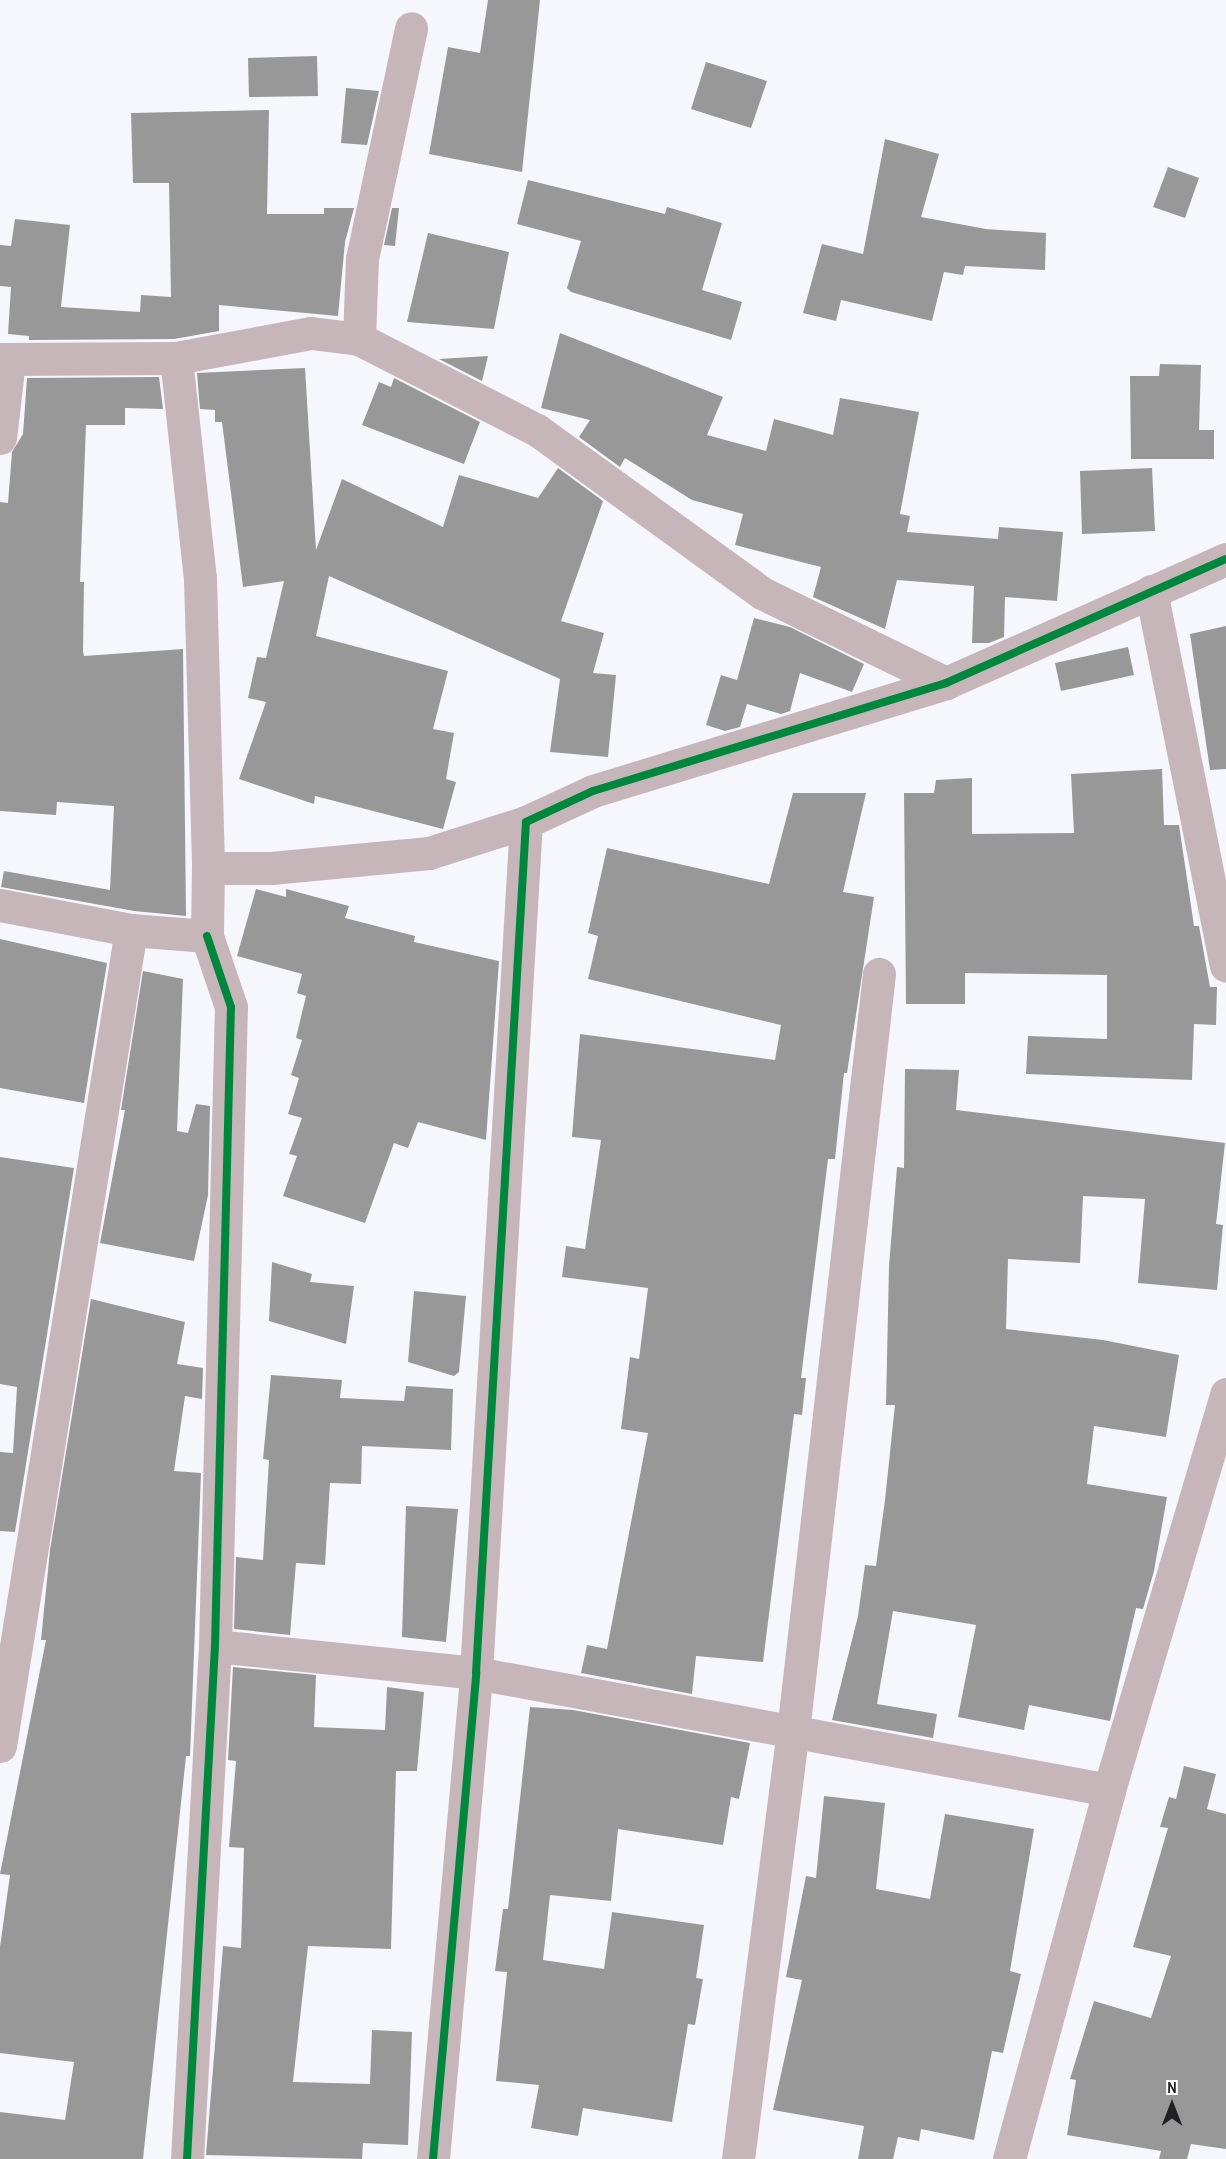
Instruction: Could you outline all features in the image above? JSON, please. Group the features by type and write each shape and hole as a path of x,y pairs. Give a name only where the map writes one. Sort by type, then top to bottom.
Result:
{"street":[{"path":"359,339 363,259 411,28"},
{"path":"0,438 5,359 176,358 311,333 359,339 537,430 762,594 946,683"},
{"path":"176,358 200,578 208,868 207,936 231,1007 215,1646 187,2159"},
{"path":"208,868 271,868 429,853 526,822 593,791 946,683 1226,559"},
{"path":"1151,591 1226,966"},
{"path":"433,2159 476,1673 526,822"},
{"path":"0,905 131,930 207,936"},
{"path":"0,1746 131,930"},
{"path":"738,2159 794,1732 879,974"},
{"path":"1009,2159 1109,1790 1226,1394"},
{"path":"215,1646 476,1673 1109,1790"}],"building":[{"path":"488,0 540,0 522,172 429,154 448,47 480,53"},
{"path":"317,56 318,96 249,97 248,58"},
{"path":"706,62 767,81 751,128 691,109"},
{"path":"346,88 379,91 367,145 341,143"},
{"path":"269,110 267,214 324,214 324,208 354,208 345,242 338,316 219,305 219,331 174,339 29,340 29,336 8,334 11,287 0,286 0,245 11,246 15,219 70,225 61,307 140,312 141,295 171,297 169,183 133,183 131,113"},
{"path":"885,139 939,154 921,217 986,229 1046,233 1045,270 965,266 963,275 944,272 932,321 841,300 836,321 803,313 822,244 863,254"},
{"path":"1168,167 1199,178 1185,218 1153,207"},
{"path":"528,180 665,214 667,207 722,223 702,290 742,302 731,340 571,292 567,288 581,241 517,224"},
{"path":"392,208 399,208 395,246 384,245"},
{"path":"428,233 509,252 494,329 407,322"},
{"path":"560,333 723,397 707,435 766,451 774,419 833,435 840,398 919,412 900,514 910,516 907,532 998,539 999,527 1063,532 1057,601 1005,597 1004,637 989,643 972,643 974,586 897,580 885,629 813,597 821,567 735,545 743,514 692,500 625,458 620,467 579,437 590,420 541,408"},
{"path":"488,356 482,381 439,359"},
{"path":"1160,364 1201,365 1199,430 1214,430 1214,459 1131,459 1130,376 1159,376"},
{"path":"305,368 316,550 342,479 443,527 459,475 538,498 558,468 603,501 561,621 604,633 593,673 616,675 608,757 550,752 560,679 329,576 316,636 448,671 433,729 454,733 446,779 456,782 443,829 315,796 314,804 239,779 266,702 248,698 257,657 266,658 284,581 243,587 222,422 215,422 215,410 200,409 197,373"},
{"path":"159,377 163,409 125,408 125,425 86,425 80,582 84,582 83,651 84,656 183,649 186,916 134,911 1,887 4,871 110,890 114,806 57,802 56,815 0,811 0,502 8,503 12,452 23,434 27,378"},
{"path":"394,378 480,422 464,464 362,425 379,382 391,387"},
{"path":"1152,468 1155,531 1082,534 1080,471"},
{"path":"754,618 790,627 864,664 852,692 800,673 790,711 781,714 747,704 740,727 725,731 706,725 721,675 737,680"},
{"path":"1226,626 1226,769 1210,770 1190,634"},
{"path":"1128,647 1134,675 1061,691 1055,663"},
{"path":"1162,769 1164,825 1179,825 1194,926 1199,926 1210,987 1217,987 1216,1025 1194,1024 1192,1080 1026,1074 1028,1036 1107,1039 1107,975 965,973 965,1004 906,1004 904,793 934,793 936,780 972,778 972,834 1074,833 1071,774"},
{"path":"793,793 866,793 843,892 874,897 847,1073 844,1073 835,1159 828,1159 801,1378 806,1378 802,1415 794,1414 763,1662 696,1656 692,1694 581,1673 587,1645 607,1649 648,1433 621,1429 630,1357 639,1359 648,1288 562,1277 566,1246 585,1249 601,1140 572,1137 580,1034 775,1060 781,1025 588,979 598,936 588,933 607,848 769,884"},
{"path":"256,889 286,897 286,889 349,906 345,918 415,936 414,942 499,961 486,1140 418,1122 408,1148 394,1143 365,1223 283,1196 297,1156 289,1154 302,1118 288,1114 299,1078 291,1075 302,1040 296,1038 306,996 297,993 302,974 237,956"},
{"path":"0,939 107,963 84,1103 0,1088"},
{"path":"143,971 183,979 177,1131 188,1133 196,1104 210,1106 208,1195 194,1261 100,1243 125,1110 121,1110"},
{"path":"905,1069 959,1070 956,1110 1225,1143 1216,1224 1223,1225 1217,1290 1138,1283 1145,1199 1083,1196 1080,1263 1008,1259 1006,1329 1103,1340 1179,1355 1166,1437 1094,1426 1087,1484 1167,1497 1154,1571 1143,1609 1136,1608 1110,1721 1029,1705 1024,1730 958,1717 976,1625 893,1611 877,1704 937,1714 933,1738 832,1720 858,1616 865,1565 876,1566 885,1500 895,1405 886,1405 889,1266 897,1167 904,1168"},
{"path":"0,1157 74,1168 15,1532 0,1531 0,1452 13,1453 17,1387 0,1384"},
{"path":"272,1262 312,1274 310,1282 354,1286 346,1344 269,1321"},
{"path":"414,1291 466,1296 459,1372 454,1376 408,1362"},
{"path":"91,1299 185,1322 177,1364 203,1368 202,1399 185,1396 174,1471 201,1473 190,1756 186,1756 143,2159 0,2159 0,2112 65,2120 74,2062 0,2053 0,1947 10,1875 0,1874 46,1640 41,1640 50,1550"},
{"path":"271,1375 342,1380 340,1398 404,1401 406,1386 453,1389 451,1450 362,1446 361,1484 330,1483 325,1565 296,1563 290,1635 234,1629 236,1557 263,1560 269,1460 263,1459"},
{"path":"406,1506 458,1509 446,1642 402,1637"},
{"path":"233,1667 316,1675 314,1727 385,1730 387,1687 424,1692 417,1771 396,1771 391,1949 308,1946 293,2082 370,2084 372,2030 412,2032 408,2145 363,2143 362,2159 206,2155 223,1946 241,1948 244,1848 229,1847 236,1761 228,1760"},
{"path":"530,1707 573,1710 750,1743 739,1799 731,1797 723,1845 618,1829 611,1901 550,1895 543,1960 604,1969 612,1912 704,1925 696,1978 703,1979 695,2025 688,2024 672,2122 583,2108 578,2136 531,2128 539,2085 496,2081 507,1972 495,1971 503,1909 508,1909"},
{"path":"1184,1766 1216,1774 1207,1809 1226,1814 1226,2149 1191,2144 1187,2159 1159,2159 1161,2151 1067,2135 1076,2080 1070,2079 1094,2001 1151,2018 1171,1956 1133,1947 1168,1828 1160,1827 1169,1797 1176,1799"},
{"path":"824,1796 885,1803 876,1889 930,1899 945,1814 1034,1829 1010,1971 1021,1974 1003,2053 992,2051 974,2140 921,2129 919,2141 898,2137 893,2159 858,2159 864,2126 773,2110 802,1980 786,1977 806,1876 816,1878"}],"cycle path":[{"path":"433,2159 476,1673 526,822 593,791 946,683 1226,559"},
{"path":"187,2159 215,1646 231,1007 207,936"}]}
